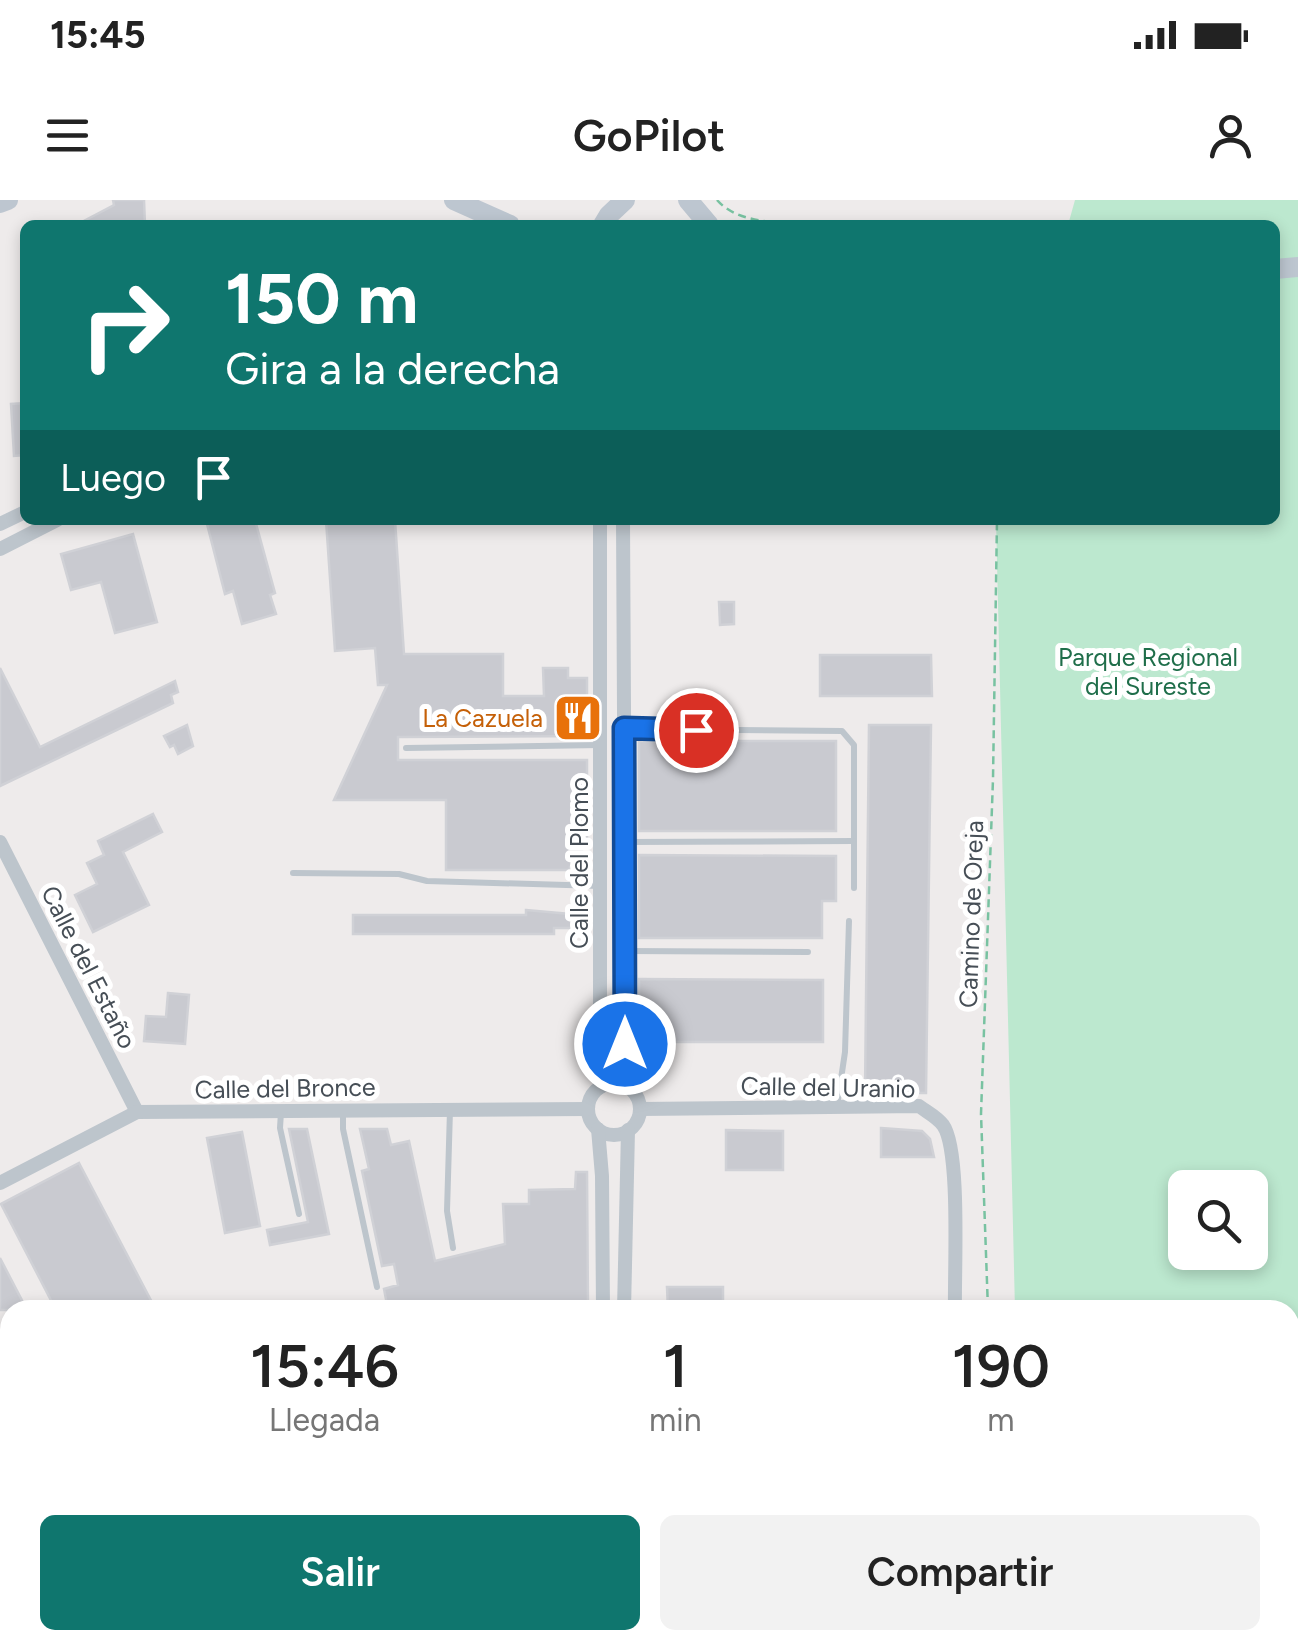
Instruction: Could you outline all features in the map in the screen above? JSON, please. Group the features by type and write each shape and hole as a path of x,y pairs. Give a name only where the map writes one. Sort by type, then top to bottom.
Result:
{"main road":[{"path":"0,203 8,200"},
{"path":"454,200 499,220"}],"street":[{"path":"0,549 47,525"},
{"name":"Calle del Plomo","path":"600,525 600,1086"},
{"name":"Calle del Plomo","path":"623,525 626,1085"},
{"name":"Calle del Estaño","path":"0,842 136,1112"},
{"path":"626,1085 640,1109 634,1125 618,1134 598,1130 588,1108 593,1092 600,1086 626,1085"},
{"name":"Calle del Uranio","path":"640,1109 919,1106 945,1128 952,1154 955,1300"},
{"name":"Calle del Bronce","path":"0,1183 136,1112 588,1108"},
{"path":"598,1130 603,1300"},
{"path":"624,1300 628,1130"}],"lane":[{"path":"624,728 842,732 854,745 854,888"},
{"path":"406,748 602,745"},
{"path":"624,842 853,842"},
{"path":"293,873 399,874 427,881 602,886"},
{"path":"836,1107 845,1052 849,921"},
{"path":"625,951 808,952"},
{"path":"450,1109 447,1211 453,1248"},
{"path":"343,1110 342,1129 377,1287"},
{"path":"281,1111 280,1128 299,1214"}],"path":[{"path":"704,210 723,207 758,220"},
{"name":"Camino de Oreja","path":"988,1300 980,1114 994,779 997,525"}],"green space":[{"name":"Parque Regional del Sureste","path":"1075,200 1298,200 1298,1300 1015,1300 996,525 1280,525 1280,220 1069,220"}],"building":[{"path":"113,200 144,200 145,220 86,220 114,205"},
{"path":"20,403 20,455 14,456 11,404"},
{"path":"207,525 256,525 275,593 270,595 276,614 242,624 233,591 225,594"},
{"path":"326,525 395,525 404,654 503,654 503,696 544,696 543,668 568,668 568,678 587,678 587,736 398,737 398,760 587,760 587,846 582,847 582,867 446,870 446,800 334,800 387,685 378,685 375,648 335,651"},
{"path":"133,534 157,622 115,633 101,582 71,590 61,554"},
{"path":"719,602 734,602 734,624 720,625"},
{"path":"820,655 931,655 932,696 820,696"},
{"path":"0,668 40,747 175,681 178,692 171,695 173,703 0,786"},
{"path":"187,725 193,746 178,754 164,736"},
{"path":"869,725 931,725 926,1093 865,1093"},
{"path":"639,741 836,741 836,831 639,831"},
{"path":"153,814 162,832 123,852 149,905 93,932 75,895 97,884 87,863 104,855 98,841"},
{"path":"639,855 836,856 836,901 822,901 822,938 639,938"},
{"path":"526,910 581,915 581,928 554,928 554,934 353,934 353,915 526,915"},
{"path":"639,979 823,980 823,1042 639,1042"},
{"path":"168,993 189,995 185,1044 144,1041 146,1016 166,1017"},
{"path":"881,1128 922,1131 930,1139 934,1157 881,1157"},
{"path":"289,1129 307,1129 329,1234 270,1245 267,1230 308,1222"},
{"path":"360,1129 387,1129 391,1145 409,1141 435,1261 505,1244 503,1204 529,1204 529,1190 575,1189 576,1172 587,1172 588,1300 386,1300 384,1289 398,1285 394,1264 382,1266 362,1171 369,1169"},
{"path":"726,1130 783,1131 783,1170 726,1170"},
{"path":"242,1132 260,1226 225,1233 207,1138"},
{"path":"79,1163 151,1300 51,1300 1,1204"},
{"path":"0,1258 22,1300 0,1300"},
{"path":"667,1287 723,1287 723,1300 668,1300"}],"place":[{"name":"La Cazuela","path":"578,718"}],"route":[{"path":"625,1044 624,728 696,730"}]}
